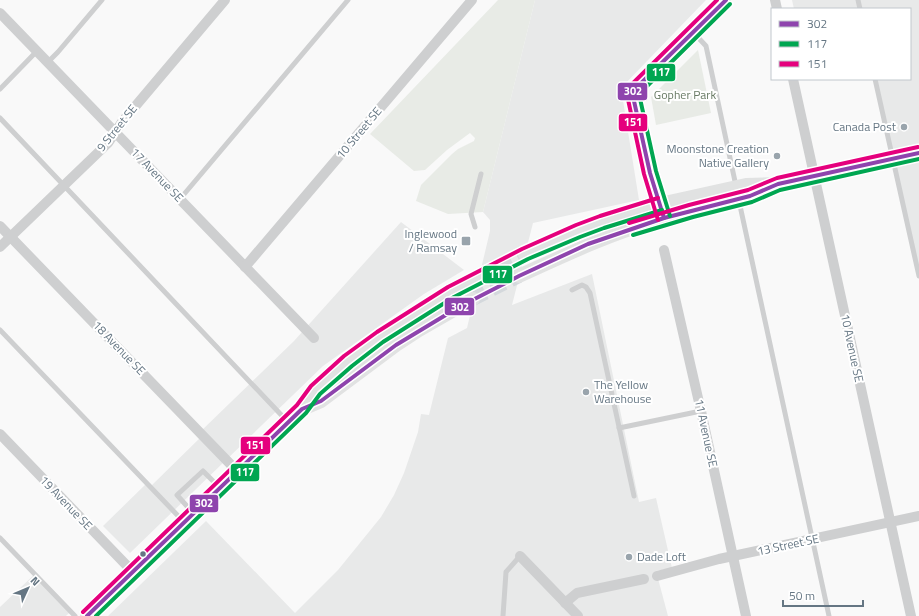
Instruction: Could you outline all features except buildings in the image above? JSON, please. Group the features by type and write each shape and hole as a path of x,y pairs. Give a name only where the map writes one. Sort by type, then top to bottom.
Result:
{"street":[{"name":"9 Street SE","path":"0,247 108,142 122,122 225,0"},
{"name":"10 Street SE","path":"245,267 472,0"},
{"path":"664,218 650,173 632,92 726,0"},
{"name":"17 Avenue SE","path":"0,12 314,338"},
{"name":"10 Avenue SE","path":"793,80 911,616"},
{"path":"519,276 588,244 737,193 746,185 778,184 919,153"},
{"path":"525,254 602,222 660,204 737,193"},
{"name":"18 Avenue SE","path":"0,226 237,471"},
{"name":"11 Avenue SE","path":"664,250 746,616"},
{"path":"87,616 302,409 315,390 343,365 375,341 428,306 480,276"},
{"path":"302,409 321,401 396,345 419,330 473,300"},
{"name":"19 Avenue SE","path":"0,434 133,572"},
{"name":"13 Street SE","path":"656,576 733,556 919,516"},
{"path":"520,556 578,616"},
{"path":"565,603 577,593 644,579"}],"lane":[{"path":"48,62 102,0"},
{"path":"180,199 348,0"},
{"path":"693,32 706,46 829,616"},
{"path":"0,89 37,51"},
{"path":"875,80 919,276"},
{"path":"0,118 288,422"},
{"path":"475,227 471,214 481,174"},
{"path":"572,290 582,285 586,287 590,293 634,496"},
{"path":"0,330 188,518"},
{"path":"619,428 701,411"},
{"path":"188,518 177,495 203,471 220,488"},
{"path":"0,538 75,616"},
{"path":"503,616 506,572 520,556"}],"shaded area":[{"path":"535,0 706,0 621,88 639,200 533,223 512,305 592,274 639,502 656,498 672,568 656,571 668,616 108,616 206,521 295,613 338,570 381,517 394,495 404,473 418,432 421,414 429,415 448,338 467,328 490,231 490,220 483,212"},
{"path":"792,0 919,0 919,272 877,80 911,80 911,8 794,8"},
{"path":"401,222 464,270 424,294 323,366 130,553 103,526 147,483 151,486 203,435 200,432 294,341"},
{"path":"36,573 72,610 66,616 0,616 0,607"}],"green space":[{"path":"498,0 535,0 483,212 448,214 416,201 421,185 452,154 458,149 474,141 475,138 470,133 447,150 425,170 414,171 370,134"},
{"name":"Gopher Park","path":"698,50 711,113 656,125 651,97"}],"tunnel":[{"path":"480,276 525,254"},
{"path":"473,299 519,276"}],"transit line":[{"name":"151","path":"658,220 644,174 626,90 717,0"},
{"name":"302","path":"664,218 650,173 632,92 726,0"},
{"name":"117","path":"670,216 656,171 639,94 730,4"},
{"name":"151","path":"629,223 689,205 748,190 777,178 918,147"},
{"name":"302","path":"87,616 302,409 321,401 396,345 459,307 519,276 588,244 664,218 750,196 778,184 919,153"},
{"name":"117","path":"633,235 693,217 752,202 780,190 919,159"},
{"name":"151","path":"83,612 297,405 311,386 344,356 377,332 448,287 522,249 576,225 658,198"},
{"name":"117","path":"96,616 306,413 320,394 352,366 383,342 454,297 528,259 604,228 662,210"}],"place":[{"name":"Canada Post","path":"904,127"},
{"name":"Moonstone Creation Native Gallery","path":"777,156"},
{"name":"Inglewood / Ramsay","path":"466,241"},
{"name":"The Yellow Warehouse","path":"586,392"},
{"name":"Dade Loft","path":"629,557"}]}
